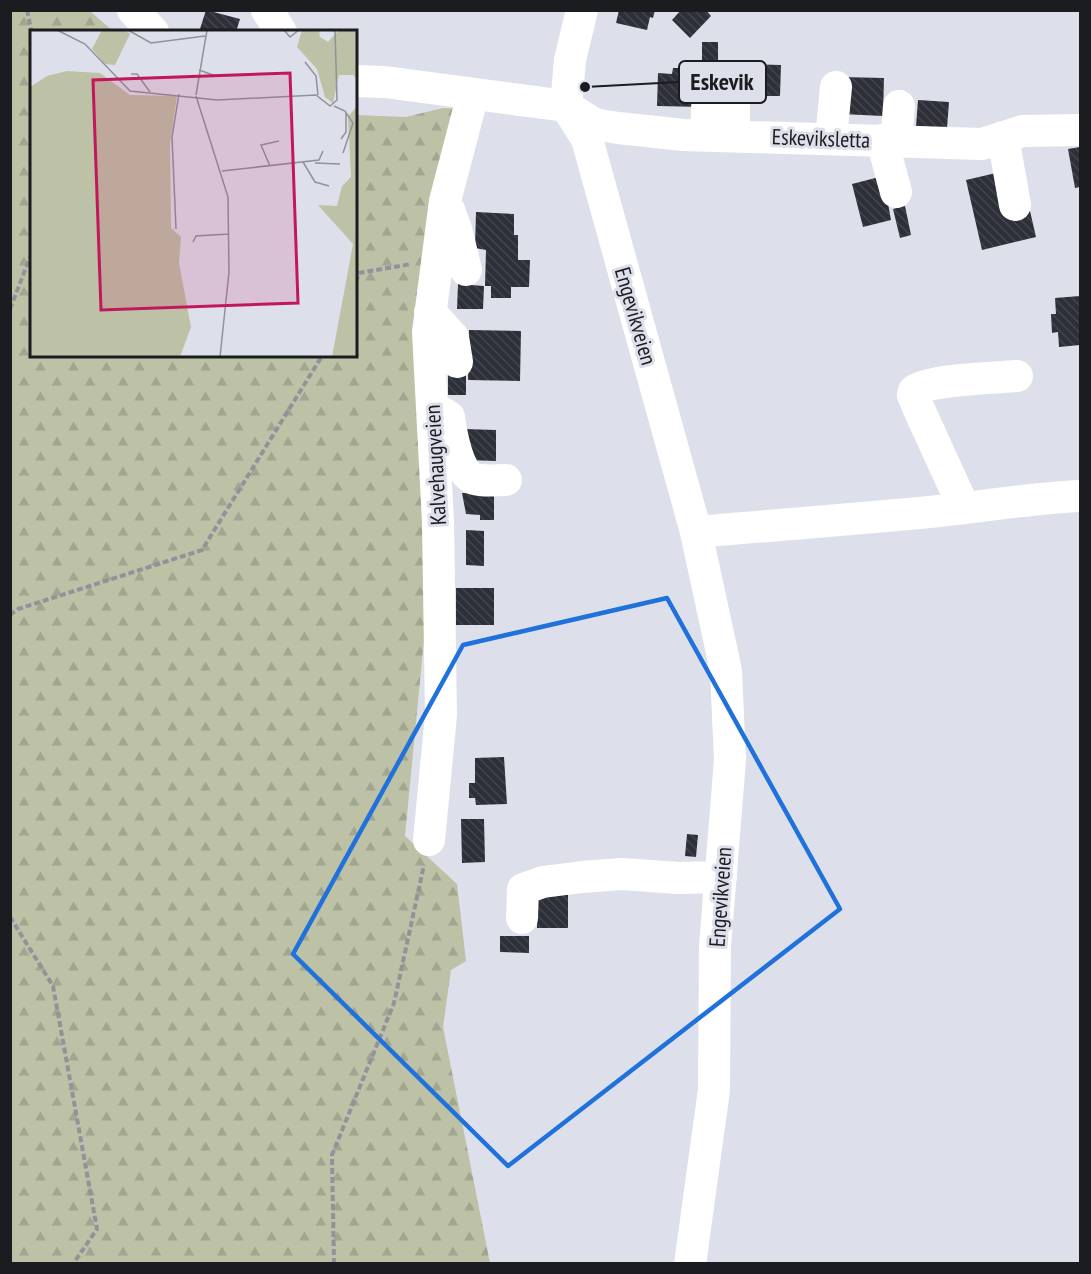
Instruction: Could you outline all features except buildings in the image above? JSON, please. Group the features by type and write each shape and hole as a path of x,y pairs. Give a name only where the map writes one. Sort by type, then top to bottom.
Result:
{"street":[{"path":"133,10 151,30"},
{"path":"267,10 280,30"},
{"path":"357,81 566,106 570,60 582,10"},
{"path":"831,139 836,87"},
{"path":"720,136 721,93"},
{"name":"Kalvehaugveien","path":"429,840 441,715 438,522 433,405 428,354 430,312 445,201 474,94"},
{"name":"Eskeviksletta","path":"566,106 594,124 720,136 982,144 1023,131 1080,130"},
{"name":"Engevikveien","path":"566,106 587,139 696,532 726,671 730,760 715,946 714,1089 690,1263"},
{"path":"896,192 889,140 899,106"},
{"path":"1003,137 1015,205"},
{"path":"445,201 456,229 466,270"},
{"path":"430,312 453,337 458,362"},
{"path":"964,508 917,405 913,395 914,391 916,388 956,381 1017,376"},
{"path":"433,405 448,417 452,441 465,472 473,478 506,480"},
{"path":"696,532 859,519 1041,497 1080,496"},
{"path":"438,522 456,525 458,576"},
{"path":"522,918 523,889 543,882 622,874 678,878 721,877"}],"path":[{"path":"27,10 31,30"},
{"path":"10,309 30,257"},
{"path":"357,279 359,273 437,259"},
{"path":"10,615 18,609 202,550 321,357"},
{"path":"334,1263 332,1155 394,1003 429,840"},
{"path":"10,917 53,986 97,1229 73,1263"}],"highlighted area":[{"path":"667,598 840,909 508,1166 293,954 463,645"}],"green space":[{"path":"10,11 90,11 112,30 30,30 30,357 357,357 357,115 406,117 443,108 462,109 423,497 426,619 405,836 457,884 466,961 451,970 443,1027 490,1263 11,1263"}],"place":[{"name":"Eskevik","path":"585,87"}]}
